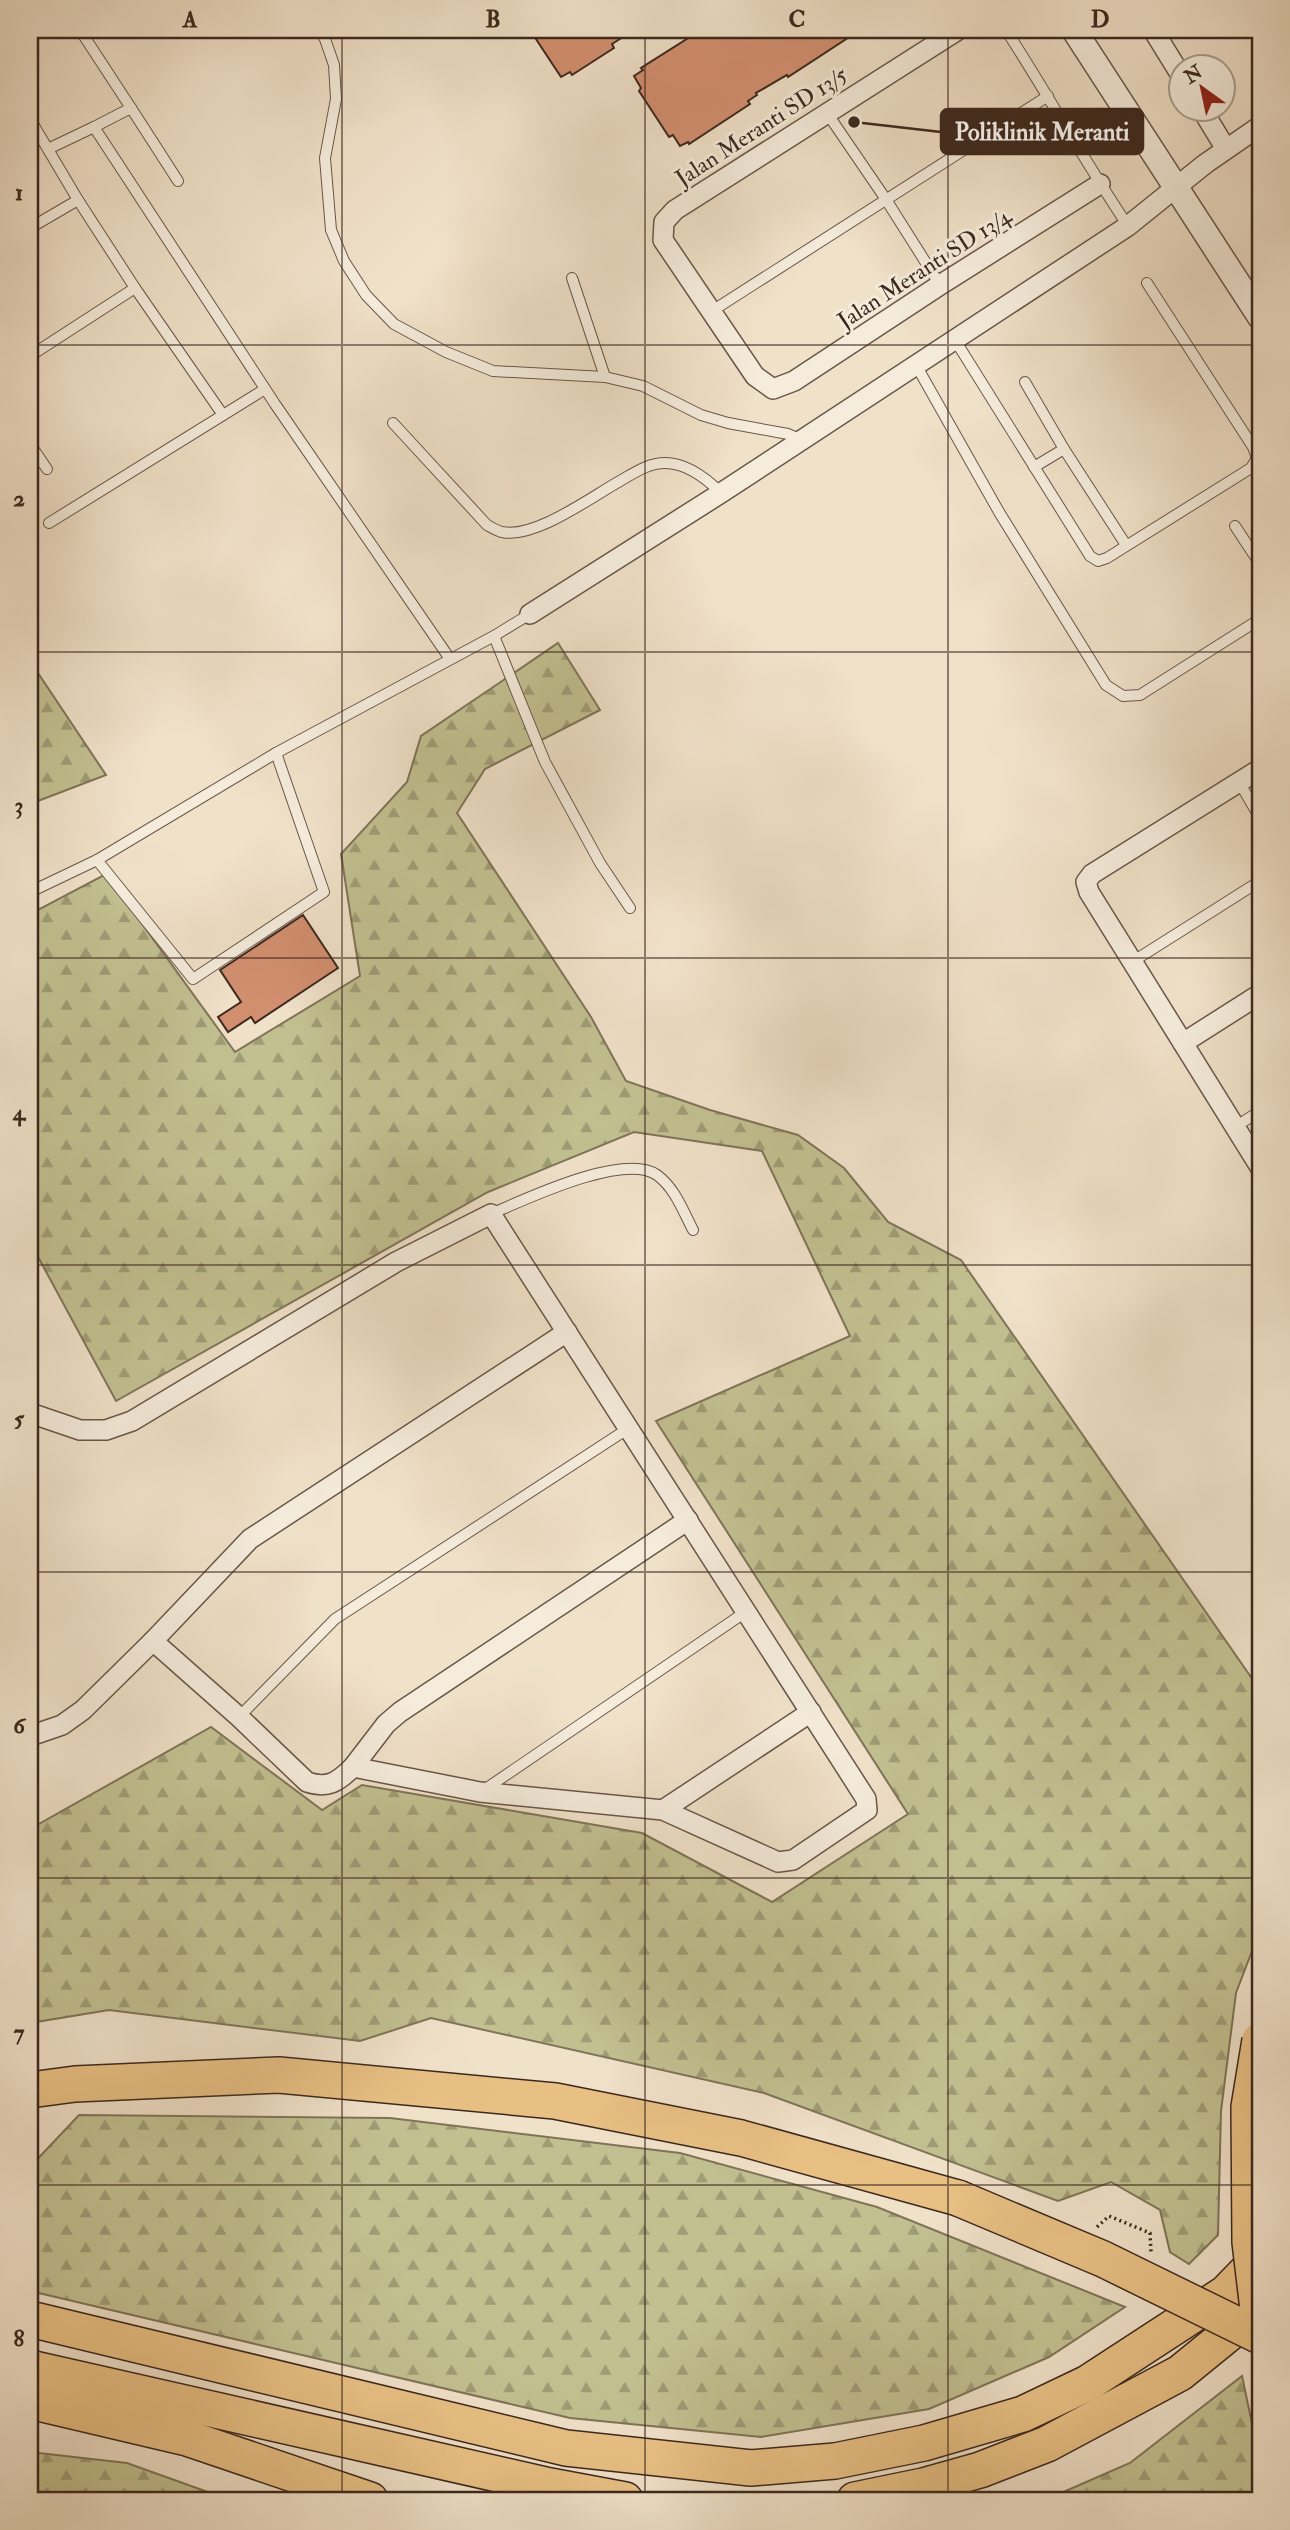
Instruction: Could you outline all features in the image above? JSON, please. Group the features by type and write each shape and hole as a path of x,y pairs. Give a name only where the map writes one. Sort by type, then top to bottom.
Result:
{"highway":[{"path":"1260,2040 1249,2107 1250,2242 1260,2326"},
{"path":"30,2090 75,2084 279,2074 555,2101 741,2138 958,2198 1103,2259 1260,2336"},
{"path":"30,2319 566,2448 751,2468 835,2460 924,2444 1023,2414 1088,2383 1226,2293 1260,2258"},
{"path":"855,2500 923,2486 980,2470 1046,2444 1180,2373 1260,2308"},
{"path":"30,2368 550,2486 625,2500"},
{"path":"30,2401 187,2438 370,2500"}],"street":[{"name":"Jalan Meranti SD 13/5","path":"712,311 663,240 664,222 675,210 958,30"},
{"path":"1074,30 1178,186 1260,317"},
{"path":"1153,30 1168,55"},
{"path":"1210,122 1226,149"},
{"path":"530,614 803,440 1128,226 1226,149 1260,127"},
{"name":"Jalan Meranti SD 13/4","path":"712,311 755,376 773,389 794,381 1100,184"},
{"path":"1260,769 1092,874 1086,882 1088,892 1260,1167"},
{"path":"1183,1044 1260,995"},
{"path":"30,1413 80,1430 106,1430 132,1421 396,1262 491,1214 866,1798 867,1810 793,1860 779,1862 663,1810 480,1792 353,1767"},
{"path":"30,1736 62,1725 83,1710 250,1539 567,1332"},
{"path":"153,1641 307,1782 322,1787 339,1782 386,1724 400,1712 688,1520"},
{"path":"663,1810 811,1712"}],"lane":[{"path":"80,30 178,181"},
{"path":"319,30 327,35 334,65 336,99 325,158 331,230 344,261 366,295 394,324 446,352 493,371 605,377 643,386 701,415 728,423 788,433 803,440"},
{"path":"1006,30 1128,226"},
{"path":"712,311 1048,96"},
{"path":"48,149 131,108"},
{"path":"827,113 940,285"},
{"path":"30,119 135,288 223,415"},
{"path":"94,128 265,389 450,659"},
{"path":"30,228 78,200"},
{"path":"572,278 605,377"},
{"path":"955,340 1090,556 1098,561 1251,468 1257,458 1253,447 1147,283"},
{"path":"30,356 135,288"},
{"path":"916,365 1006,524 1106,685 1123,696 1140,695 1260,619"},
{"path":"1025,382 1064,449 1126,545"},
{"path":"49,523 265,389"},
{"path":"393,423 487,525 502,532 523,532 542,525 641,469 663,463 676,464 705,477 721,493"},
{"path":"30,444 47,469"},
{"path":"1034,467 1064,449"},
{"path":"1236,526 1260,564"},
{"path":"30,892 97,860 276,753 530,614"},
{"path":"494,636 545,762 600,863 630,908"},
{"path":"97,860 193,979 324,892 276,753"},
{"path":"1239,782 1260,818"},
{"path":"1132,962 1260,881"},
{"path":"1236,1127 1260,1111"},
{"path":"491,1214 561,1185 614,1170 642,1169 655,1174 670,1186 693,1230"},
{"path":"239,1717 335,1619 629,1428"},
{"path":"480,1792 747,1611"}],"green space":[{"path":"558,643 600,710 485,769 457,813 591,1017 626,1081 710,1110 798,1135 844,1168 888,1222 961,1260 1260,1690 1260,1930 1236,1993 1221,2111 1218,2235 1189,2264 1170,2252 1160,2210 1111,2182 1058,2201 764,2093 431,2018 360,2041 109,2010 30,2023 30,1829 211,1727 322,1810 362,1785 642,1833 772,1902 908,1814 656,1421 850,1336 762,1151 634,1132 488,1192 116,1401 30,1242 30,914 106,874 235,1052 360,976 341,854 407,782 421,736"},
{"path":"30,661 106,775 30,804"},
{"path":"79,2115 390,2118 680,2153 877,2207 1125,2307 1049,2357 929,2409 761,2437 570,2418 30,2291 30,2167"},
{"path":"1242,2376 1260,2461 1260,2500 1045,2500 1130,2463"},
{"path":"30,2452 127,2463 230,2500 30,2500"}],"building":[{"path":"530,30 634,30 612,44 614,48 572,75 570,72 561,77"},
{"path":"701,30 860,30 788,77 787,75 756,93 757,95 748,101 750,104 689,144 688,142 680,146 673,135 669,137 639,91 641,88 634,76 643,70 641,68"},
{"path":"303,915 338,968 255,1023 251,1017 228,1032 218,1017 241,1002 220,970"}],"place":[{"name":"Poliklinik Meranti","path":"854,122"}]}
